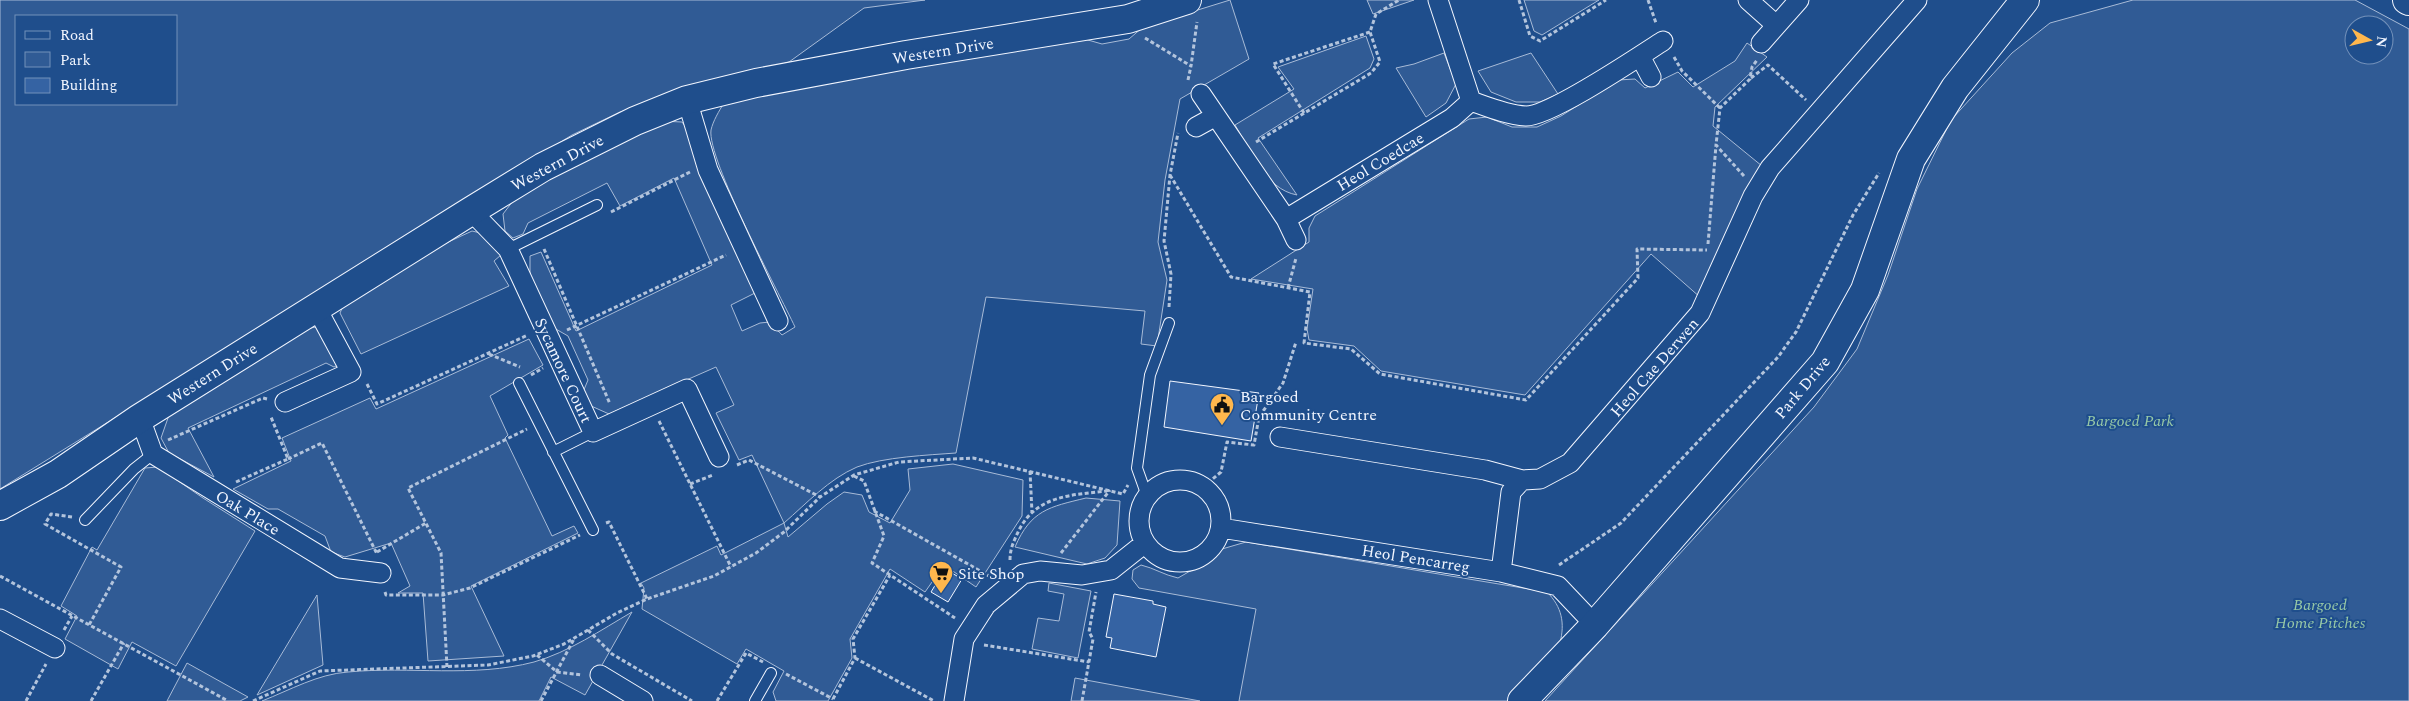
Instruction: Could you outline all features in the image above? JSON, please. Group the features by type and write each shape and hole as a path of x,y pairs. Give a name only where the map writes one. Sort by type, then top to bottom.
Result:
{"street":[{"path":"1438,0 1471,100 1492,109 1527,116 1555,107 1664,41"},
{"path":"1748,0 1776,25"},
{"path":"1761,43 1799,0"},
{"name":"Heol Cae Derwen","path":"1280,437 1485,470 1522,480 1540,479 1570,463 1700,313 1757,190 1770,168 1917,0"},
{"name":"Park Drive","path":"1522,701 1595,625 1825,362 1865,290 1911,159 1955,88 2025,0"},
{"name":"Western Drive","path":"0,506 58,474 140,418 543,167 635,121 687,100 756,83 906,55 1192,10"},
{"path":"1640,56 1651,77"},
{"path":"1194,89 1216,116 1286,219 1296,240"},
{"path":"687,100 706,164 778,321"},
{"name":"Heol Coedcae","path":"1286,219 1452,118 1471,100"},
{"path":"1187,128 1216,116"},
{"name":"Sycamore Court","path":"471,211 508,249 593,432 687,389 722,466"},
{"path":"285,402 351,372 316,307"},
{"path":"140,418 153,454"},
{"name":"Oak Place","path":"153,454 340,568 381,574"},
{"path":"1183,479 1203,487 1216,501 1221,514 1221,528 1216,541 1207,552 1195,559 1181,562 1168,560 1155,553 1145,543 1140,532 1141,507 1147,496 1157,487 1169,481 1183,479"},
{"path":"1501,572 1511,492 1522,480"},
{"name":"Heol Pencarreg","path":"1221,528 1501,572 1558,586 1595,625"},
{"path":"954,701 968,635 986,605 1008,586 1023,574 1047,571 1082,576 1111,570 1145,543"},
{"path":"0,619 55,648"},
{"path":"600,675 643,701"}],"lane":[{"path":"508,249 597,205"},
{"path":"1147,496 1137,468 1150,375 1169,323"},
{"path":"519,383 593,530"},
{"path":"553,452 593,432"},
{"path":"85,520 134,469 153,454"},
{"path":"755,701 771,673"}],"path":[{"path":"1240,152 1371,73 1380,62 1370,32 1376,14 1399,0"},
{"path":"1519,0 1530,36 1540,41 1606,0"},
{"path":"1648,0 1658,32 1682,70 1720,108"},
{"path":"1192,10 1191,66 1194,89"},
{"path":"1128,19 1140,35 1191,66"},
{"path":"1304,113 1273,64 1370,32"},
{"path":"1750,79 1752,67 1759,57 1761,43"},
{"path":"1707,260 1720,108 1750,79 1768,65 1818,112"},
{"path":"1169,323 1171,274 1164,241 1170,175 1187,128"},
{"path":"1716,144 1757,190"},
{"path":"597,205 608,213 706,164"},
{"path":"1544,583 1556,568 1621,522 1778,357 1796,332 1853,215 1883,166"},
{"path":"1170,175 1231,277 1310,292 1304,343 1351,349 1380,374 1526,400 1638,278 1637,249 1708,250"},
{"path":"538,234 617,421"},
{"path":"1288,288 1297,255 1296,240"},
{"path":"351,372 366,380 377,404 544,328 558,335 743,246"},
{"path":"1203,487 1222,472 1227,442 1254,445 1259,417 1283,383 1296,342"},
{"path":"489,354 535,372"},
{"path":"519,383 559,359"},
{"path":"263,398 266,407"},
{"path":"153,454 163,442 263,398 285,402"},
{"path":"652,405 731,567"},
{"path":"270,415 288,459"},
{"path":"447,667 441,553 408,488 539,424"},
{"path":"223,497 232,484 322,443 377,552 386,595 443,595 470,588 608,522 648,599"},
{"path":"253,701 320,671 488,665 537,655 648,599 714,576 731,567 756,553 784,532 820,497 854,475 899,462 973,458 1124,494 1137,468"},
{"path":"690,484 722,466 749,460 820,497"},
{"path":"1030,471 1032,513"},
{"path":"854,475 864,481 884,536 872,563 968,635 1089,662"},
{"path":"874,511 1008,586 1010,547 1024,520 1039,505 1066,496 1110,490"},
{"path":"1047,571 1110,490"},
{"path":"85,520 51,514 45,524 121,567 88,625"},
{"path":"377,552 426,524"},
{"path":"1082,701 1094,639 1089,632 1100,572"},
{"path":"832,701 855,658 853,638 890,575"},
{"path":"0,576 228,701"},
{"path":"588,630 612,654 692,701"},
{"path":"541,701 574,638"},
{"path":"91,701 124,643"},
{"path":"537,655 557,672 571,675 600,675"},
{"path":"855,658 934,701"}],"green space":[{"path":"0,0 925,0 864,8 789,62 620,112 572,135 0,489"},
{"path":"1230,0 1249,59 1180,99 1165,180 1158,242 1167,280 1157,346 1141,344 1145,311 986,297 956,453 893,459 857,467 837,478 784,523 752,455 739,460 716,413 734,405 716,367 609,414 589,405 583,392 588,380 568,336 554,328 530,277 530,256 541,252 576,331 712,265 674,178 620,206 607,183 528,223 523,234 513,238 505,231 503,214 513,201 609,143 660,121 682,122 695,140 696,163 755,293 731,305 742,331 760,323 770,322 782,335 795,327 732,196 713,145 711,130 724,103 813,80 1081,38 1102,44 1129,39 1143,27"},
{"path":"1367,0 1414,0 1373,14"},
{"path":"1524,0 1599,0 1542,35 1534,31"},
{"name":"Bargoed Park","path":"2133,0 2355,0 2383,15 2344,15 2344,65 2394,65 2394,21 2409,29 2409,701 1545,701 1814,407 1857,349 1888,275 1917,189 1951,120 2012,53 2050,23"},
{"path":"1366,36 1374,59 1370,68 1258,138 1297,195 1286,191 1276,185 1260,168 1235,125 1294,89 1278,67"},
{"path":"1747,43 1767,57 1715,107 1713,126 1762,166 1701,298 1651,254 1525,395 1381,371 1354,346 1309,340 1307,329 1313,289 1251,279 1309,242 1309,228 1315,216 1469,119 1487,117 1512,127 1537,127 1561,116 1618,80 1635,79 1645,88 1678,72 1693,87 1735,61"},
{"path":"1444,53 1456,84 1446,103 1426,117 1396,68 1414,64"},
{"path":"1531,53 1558,94 1540,102 1516,102 1491,92 1478,71"},
{"path":"472,231 489,235 501,255 494,261 509,286 361,354 340,313 344,304 444,244"},
{"path":"316,327 324,330 340,364 334,367 326,363 188,428 214,477 169,453 161,438 169,415 306,329"},
{"path":"529,339 543,365 490,396 508,435 505,438 552,536 574,526 578,533 471,586 504,656 428,661 423,593 398,593 410,586 391,543 345,557 331,552 325,536 278,509 268,509 233,489 291,461 282,438 370,398 376,409"},
{"path":"953,464 1023,480 1022,516 976,587 944,565 925,592 890,569 850,639 852,658 828,701 776,701 773,692 784,671 746,649 737,664 642,609 644,588 641,583 717,546 721,555 784,523 788,537 844,492 862,495 869,512 890,523 910,490 908,469"},
{"path":"158,467 255,531 176,666 132,642 118,669 65,639 77,616 61,606 92,547 97,550 145,468"},
{"path":"1086,498 1120,501 1117,545 1105,558 1087,564 1015,547 1028,525 1043,512 1062,504"},
{"path":"1246,542 1547,592 1556,603 1561,616 1560,643 1508,701 1239,701 1256,609 1139,588 1132,579 1133,570 1141,565 1178,578 1211,559 1222,549"},
{"path":"1049,583 1091,591 1078,658 1032,649 1038,618 1059,621 1064,594 1048,591"},
{"path":"317,595 323,665 257,695"},
{"path":"632,612 585,695 551,677 539,701 262,701 304,683 337,673 465,671 511,667 534,662 572,647"},
{"path":"187,663 248,697 240,701 167,701"},
{"path":"1075,678 1200,701 1071,701"}],"building":[{"path":"1170,381 1259,393 1251,441 1164,427"},
{"path":"945,569 962,579 948,602 931,592"},
{"path":"1114,594 1153,601 1153,604 1166,607 1156,657 1110,648 1112,638 1106,637"}],"place":[{"name":"Bargoed Community Centre","path":"1222,426"},
{"name":"Site Shop","path":"941,594"}],"park label":[{"name":"Bargoed Home Pitches","path":"2320,613"}]}
